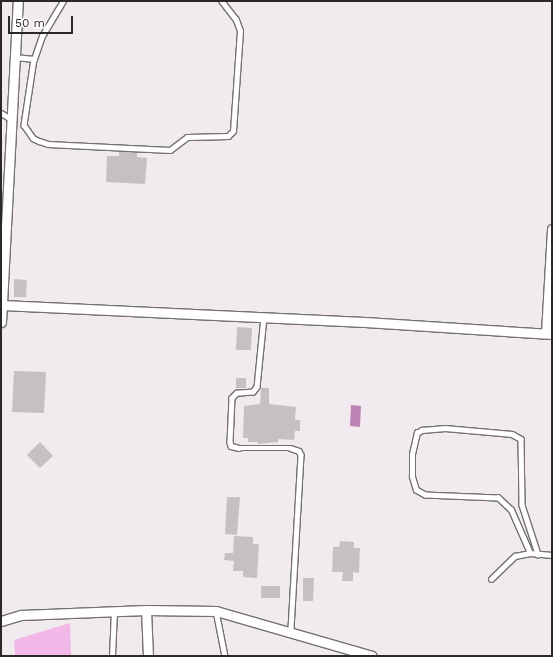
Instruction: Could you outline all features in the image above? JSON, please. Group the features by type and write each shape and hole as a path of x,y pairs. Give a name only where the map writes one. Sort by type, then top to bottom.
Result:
{"street":[{"path":"1,322 18,1"},
{"path":"1,304 264,317 549,334 552,229"},
{"path":"1,621 21,615 146,610 216,611 372,656"},
{"path":"146,610 148,656"}],"lane":[{"path":"63,1 42,36 34,58 24,125 30,134 39,141 170,150 187,137 228,136 233,131 240,31 236,20 221,1"},
{"path":"15,57 34,58"},
{"path":"1,113 11,119"},
{"path":"264,317 257,387 252,392 237,393 232,398 230,442 231,446 239,448 295,449 301,455 291,632"},
{"path":"530,553 511,510 498,498 425,495 416,490 412,477 412,454 417,433 422,430 445,428 512,434 521,439 522,505 538,554"},
{"path":"491,579 515,556 530,553 552,555"},
{"path":"112,656 114,611"},
{"path":"216,611 224,656"}],"shaded area":[{"path":"351,405 361,406 360,427 350,426"},
{"path":"70,623 71,656 15,656 14,640"}],"building":[{"path":"119,151 137,152 137,157 147,158 145,184 106,182 107,156 119,156"},
{"path":"14,279 27,280 26,297 14,297"},
{"path":"237,327 252,328 251,350 236,350"},
{"path":"14,371 46,372 44,413 12,412"},
{"path":"236,378 246,378 246,388 236,388"},
{"path":"261,388 269,388 269,404 296,407 295,420 300,420 300,431 295,431 294,440 278,439 278,442 258,444 258,442 248,442 248,438 243,438 244,406 260,404"},
{"path":"40,442 53,456 40,468 27,455"},
{"path":"227,497 240,497 237,535 225,534"},
{"path":"234,536 253,537 253,544 259,544 257,578 243,577 243,571 233,571 234,561 224,560 225,553 233,553"},
{"path":"340,541 354,542 354,548 360,548 359,573 353,572 353,581 342,581 343,572 332,572 333,547 339,547"},
{"path":"303,578 314,578 313,601 303,601"},
{"path":"261,586 280,586 280,598 261,598"}]}
